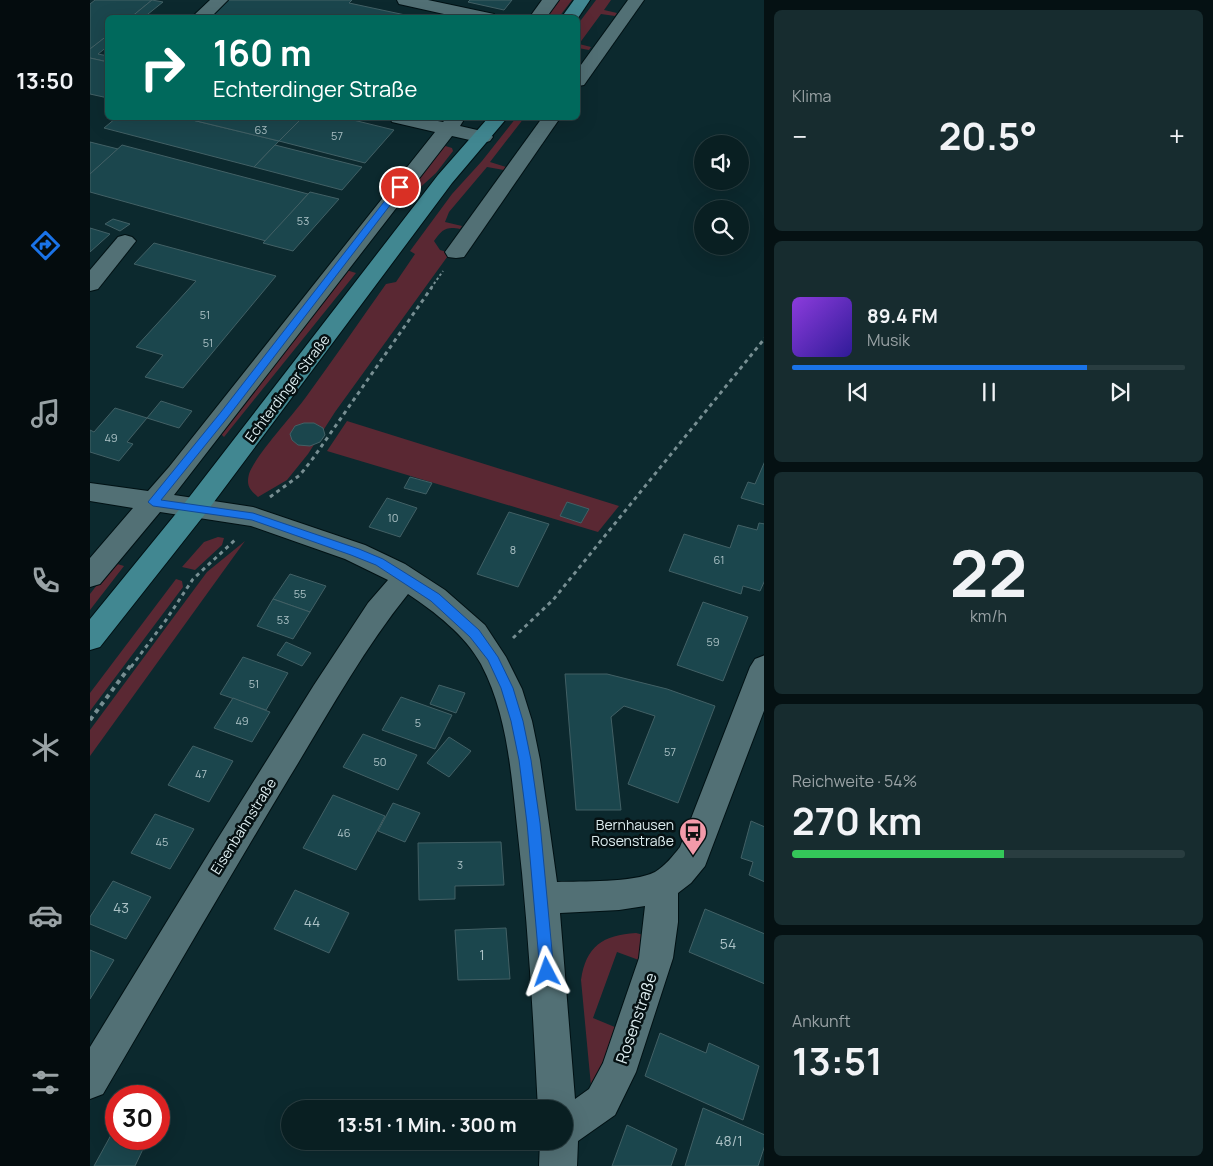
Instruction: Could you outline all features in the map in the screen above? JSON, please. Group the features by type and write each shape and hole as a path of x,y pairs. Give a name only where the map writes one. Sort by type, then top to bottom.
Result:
{"main road":[{"path":"571,15 582,0"},
{"name":"Echterdinger Straße","path":"90,639 196,507 446,179 496,120"}],"street":[{"path":"202,15 220,0"},
{"path":"405,0 474,15"},
{"path":"539,15 551,0"},
{"path":"580,78 636,0"},
{"path":"420,120 451,123 483,137"},
{"path":"456,252 550,120"},
{"path":"90,577 224,415 451,123"},
{"path":"90,284 125,241"},
{"path":"90,492 253,517 355,552 380,562 406,578 456,615 475,633 492,657 507,688 517,721 525,760 542,898 556,1100"},
{"name":"Eisenbahnstraße","path":"90,1081 226,853 324,694 378,611 406,578"},
{"path":"542,898 633,892 662,884 679,873 693,856 764,667"},
{"name":"Rosenstraße","path":"573,1122 602,1102 618,1072 656,958 661,922 662,884"},
{"path":"558,1166 559,1150"}],"path":[{"path":"90,720 166,620 194,579 237,538 268,498 285,488 305,469 456,252"},
{"path":"492,657 553,600 764,338"}],"shaded area":[{"path":"559,0 572,0 561,15 547,15"},
{"path":"596,0 611,0 604,10 617,13 615,16 601,14 580,43 580,21"},
{"path":"580,44 591,47 589,50 580,48"},
{"path":"514,120 522,120 490,162 506,167 504,170 487,167 449,212 445,222 462,226 460,229 445,229 434,241 440,250 450,253 335,412 308,454 287,480 258,497 251,490 248,482 249,474 259,457 306,397 386,284 396,282 415,254 410,251 452,194 482,161"},
{"path":"442,145 452,148 453,151 436,173 413,194 405,193"},
{"path":"343,269 356,273 224,437 220,433"},
{"path":"347,421 619,506 598,532 327,451"},
{"path":"218,537 224,538 222,545 195,570 182,567 204,542"},
{"path":"245,541 90,756 90,730 207,572"},
{"path":"114,563 124,566 90,610 90,594"},
{"path":"176,579 182,581 183,587 90,711 90,693"},
{"path":"636,933 648,936 647,963 617,952 593,1018 622,1030 591,1086 581,980 583,968 598,944 614,936"}],"building":[{"path":"95,0 152,0 134,15 105,15 105,37 90,49 90,4"},
{"path":"152,0 163,2 147,15 134,15"},
{"path":"229,0 352,0 349,3 405,15 212,15"},
{"path":"470,0 512,0 504,10 468,2"},
{"path":"105,37 105,48 98,54 105,55 105,61 90,58 90,49"},
{"path":"90,58 105,61 105,97 90,94"},
{"path":"114,120 192,120 279,141 254,167 104,128"},
{"path":"192,120 300,120 279,141"},
{"path":"300,120 353,120 394,130 365,163 279,141"},
{"path":"90,142 118,149 90,174"},
{"path":"122,145 308,194 266,241 90,192 90,174"},
{"path":"275,145 362,167 342,190 254,167"},
{"path":"310,192 339,199 293,251 263,243"},
{"path":"113,219 130,224 120,231 105,224"},
{"path":"90,228 110,234 90,252"},
{"path":"154,243 276,276 183,388 145,377 163,355 136,347 196,281 134,264"},
{"path":"161,401 192,411 179,428 147,418"},
{"path":"115,408 147,418 127,442 133,444 119,461 90,452 90,430 94,432"},
{"path":"304,423 314,423 323,428 325,435 320,442 310,446 298,445 292,440 290,434 295,426"},
{"path":"764,463 764,505 741,498 748,482 755,484"},
{"path":"410,477 432,483 426,494 404,488"},
{"path":"387,498 417,508 400,537 369,527"},
{"path":"567,502 589,509 581,523 560,516"},
{"path":"509,512 549,524 518,587 477,574"},
{"path":"759,523 764,524 764,582 760,591 743,586 741,594 669,571 684,534 730,548 738,525 757,530"},
{"path":"290,574 326,586 310,612 273,599"},
{"path":"273,599 310,612 293,639 257,626"},
{"path":"703,602 748,617 723,681 677,665"},
{"path":"286,642 311,653 302,666 277,655"},
{"path":"243,657 288,673 266,710 220,694"},
{"path":"565,674 607,674 667,689 715,706 678,803 628,784 655,716 624,706 611,717 621,810 576,810"},
{"path":"439,685 465,693 456,713 430,704"},
{"path":"401,697 452,715 435,749 382,730"},
{"path":"233,698 270,712 252,742 214,728"},
{"path":"363,734 417,755 398,790 343,767"},
{"path":"449,737 471,751 449,777 427,763"},
{"path":"193,746 233,761 209,802 168,785"},
{"path":"333,795 385,816 356,870 303,848"},
{"path":"393,803 420,813 405,842 378,831"},
{"path":"155,814 194,829 170,869 131,853"},
{"path":"751,821 764,827 764,882 749,875 753,862 741,858"},
{"path":"501,842 504,885 455,886 455,899 419,900 418,843"},
{"path":"113,881 151,897 126,939 90,924 90,917"},
{"path":"295,890 349,913 329,953 274,929"},
{"path":"705,909 764,934 764,984 689,952"},
{"path":"506,928 510,979 458,980 455,930"},
{"path":"90,950 114,960 90,999"},
{"path":"660,1033 706,1053 709,1043 759,1066 743,1120 645,1076"},
{"path":"703,1108 764,1135 764,1148 758,1166 685,1166"},
{"path":"627,1125 677,1149 671,1166 612,1166"},
{"path":"105,1146 105,1150 143,1150 135,1166 94,1166"}],"place":[{"name":"Bernhausen Rosenstraße","path":"693,856"}],"route":[{"path":"400,187 224,415 153,502 253,517 289,528 380,562 435,598 475,633 492,657 507,688 517,721 534,823 547,972"}]}
